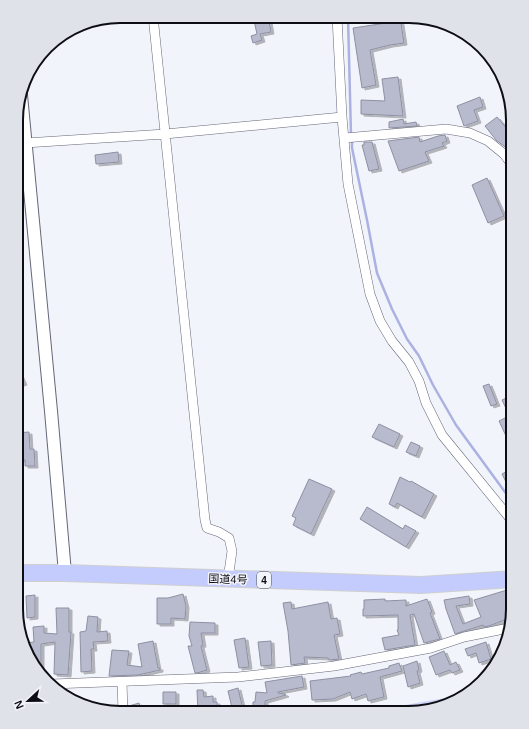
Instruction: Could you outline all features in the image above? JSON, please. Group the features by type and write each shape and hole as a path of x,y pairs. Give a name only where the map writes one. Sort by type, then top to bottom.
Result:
{"highway":[{"name":"国道4号","path":"23,573 65,573 421,585 506,579"}],"street":[{"path":"154,23 205,520 207,528 219,532 229,538 232,551 228,579"},
{"path":"337,23 342,117 350,138 348,184 370,294 380,321 392,341 409,362 419,381 426,403 442,435 506,513"},
{"path":"25,143 165,134 342,117"},
{"path":"23,124 65,573"},
{"path":"350,138 446,128 470,133 488,141 506,157"},
{"path":"58,684 238,677 334,666 431,648 464,637 504,629"},
{"path":"122,682 123,706"}],"shaded area":[{"path":"448,698 428,704 399,706"}],"building":[{"path":"255,23 269,23 271,32 260,34 262,40 253,43 251,36 257,34"},
{"path":"386,23 401,23 404,43 370,50 376,85 362,88 353,28"},
{"path":"398,77 403,116 361,114 361,100 385,101 382,79"},
{"path":"480,97 483,107 474,110 478,121 464,126 457,106"},
{"path":"497,117 506,128 506,148 496,140 485,126"},
{"path":"403,119 404,124 416,122 417,126 389,128 389,122"},
{"path":"445,135 447,141 442,143 444,146 425,152 429,161 399,171 388,141 419,137 420,142"},
{"path":"364,142 372,142 379,169 369,171 362,145 364,145"},
{"path":"118,152 119,162 96,164 95,155"},
{"path":"487,178 504,216 488,223 472,185"},
{"path":"489,384 497,404 491,406 483,386"},
{"path":"506,398 506,408 502,400"},
{"path":"506,418 506,436 499,421"},
{"path":"379,424 400,434 394,447 372,437"},
{"path":"23,432 29,432 30,449 34,449 35,466 25,466 25,460 23,460"},
{"path":"411,442 420,446 416,456 406,452"},
{"path":"506,472 506,482 502,474"},
{"path":"400,477 410,482 411,481 434,494 422,517 397,503 395,507 389,504"},
{"path":"309,479 332,489 311,534 293,525 296,518 292,516"},
{"path":"367,507 403,529 405,525 416,531 406,547 360,519"},
{"path":"506,590 505,620 489,626 484,627 483,625 455,634 444,600 469,596 470,604 456,606 463,624 481,617 474,600"},
{"path":"183,594 186,606 185,619 171,618 171,624 157,624 157,598 168,598"},
{"path":"35,595 35,617 27,618 26,596"},
{"path":"385,599 385,601 406,600 406,606 427,599 432,612 430,613 440,639 424,643 414,614 410,615 415,645 385,650 382,638 399,635 397,630 398,615 363,616 363,609 364,600"},
{"path":"291,602 292,609 328,602 331,619 337,618 340,634 334,635 339,659 329,660 328,658 304,657 305,663 291,665 288,631 283,603"},
{"path":"56,608 69,608 69,632 71,632 68,675 54,674 55,642 41,644 41,666 29,642 34,642 33,627 44,626 44,633 57,634"},
{"path":"88,616 98,617 97,632 107,631 108,641 93,642 94,649 91,649 92,671 81,672 80,632 86,631"},
{"path":"190,622 215,623 215,633 201,633 203,645 201,646 207,670 197,673 195,673 188,646 192,646 189,636"},
{"path":"245,638 249,667 239,668 234,640"},
{"path":"153,641 158,668 160,668 160,670 138,675 109,676 112,650 129,651 127,665 142,667 138,644"},
{"path":"271,641 272,665 261,666 258,642"},
{"path":"486,642 491,659 479,663 476,653 468,656 465,649"},
{"path":"444,651 450,665 456,662 460,670 452,673 450,670 436,675 429,657"},
{"path":"417,661 419,670 417,671 420,683 408,687 403,666"},
{"path":"399,663 402,671 380,677 384,697 368,701 366,694 352,699 350,692 333,699 312,700 310,681 351,676 350,675 361,672 362,674 389,668 389,666"},
{"path":"302,676 304,687 278,692 286,695 265,701 265,706 253,706 256,692 267,693 265,682"},
{"path":"238,688 242,706 232,706 228,691"},
{"path":"197,690 203,690 204,697 213,696 213,702 217,702 217,706 198,706"},
{"path":"163,692 176,692 176,704 163,704"},
{"path":"139,703 140,706 129,706"}],"waterway":[{"path":"348,23 351,135"},
{"path":"352,140 352,148 377,273 392,309 407,339 419,356 433,385 456,425 506,493"}]}
